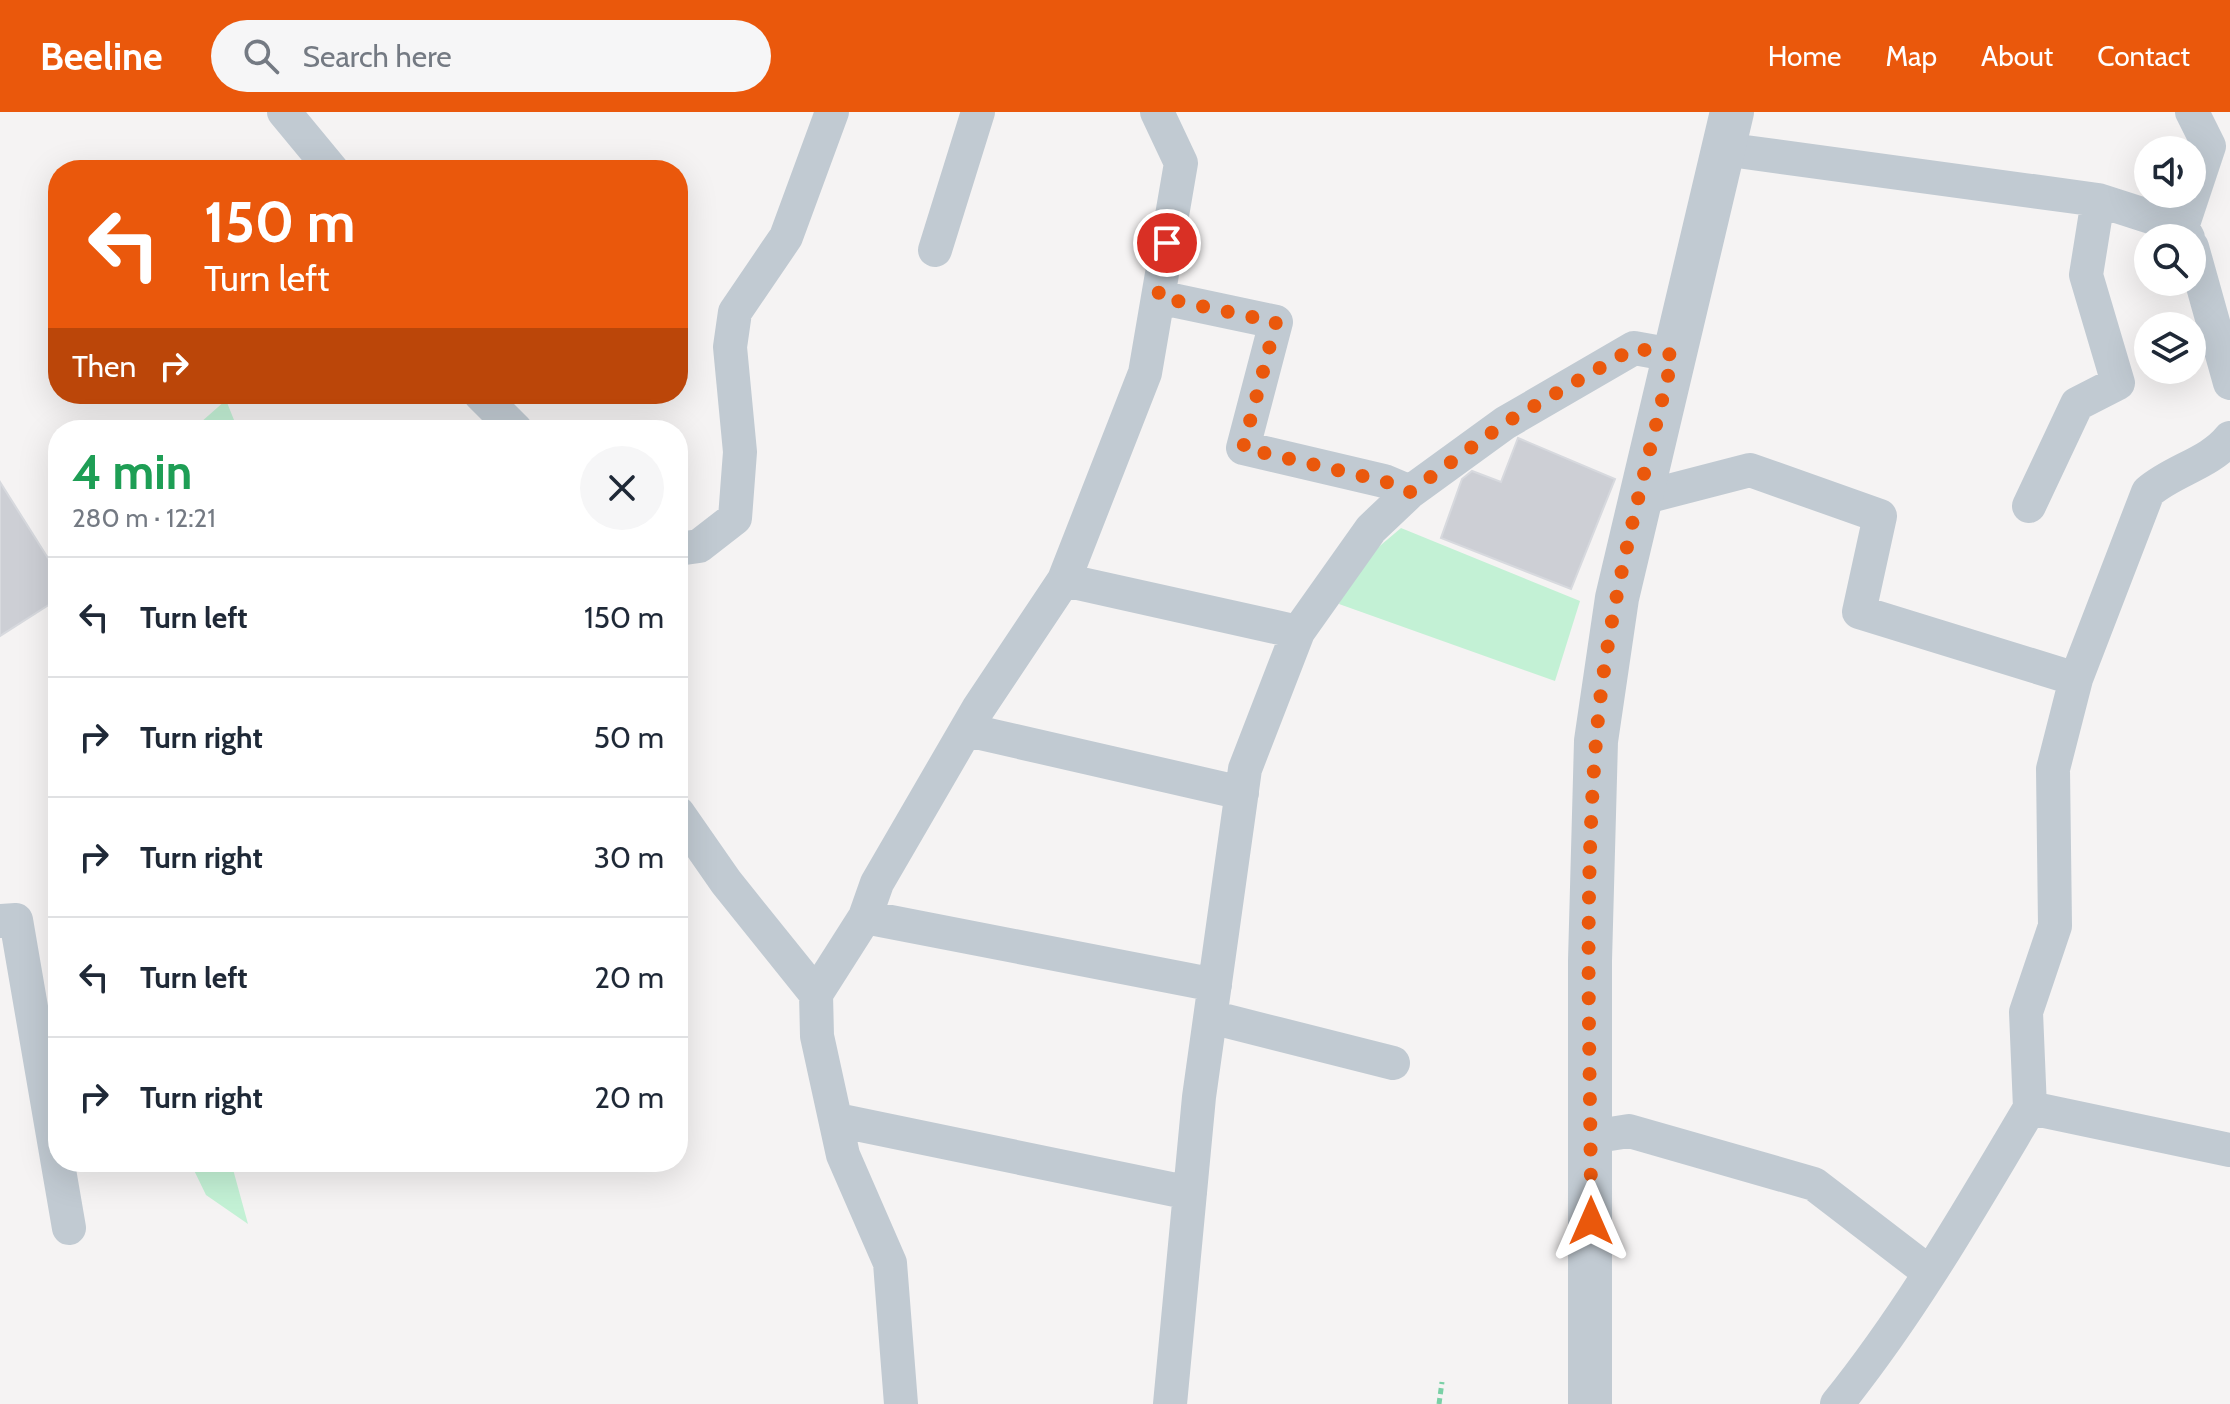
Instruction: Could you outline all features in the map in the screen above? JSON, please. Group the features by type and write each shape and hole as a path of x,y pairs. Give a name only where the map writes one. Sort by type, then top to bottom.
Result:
{"street":[{"path":"284,112 324,160"},
{"path":"688,548 699,546 735,518 740,452 730,347 735,312 786,237 832,112"},
{"path":"935,250 978,112"},
{"path":"901,1404 890,1263 843,1155 817,1036 816,994 865,917 877,883 967,730 1064,580 1145,373 1181,163 1157,112"},
{"path":"2191,224 2220,139 2192,112"},
{"path":"1590,1404 1590,961 1596,741 1617,598 1638,499 1728,131 2098,200 2156,224"},
{"path":"2029,506 2077,404 2118,383 2086,275 2098,200"},
{"path":"2204,296 2230,383"},
{"path":"1158,297 1276,322 1243,448 1384,481 1410,492"},
{"path":"1170,1404 1190,1193 1245,769 1298,632 1371,529 1410,492 1505,423 1634,348 1673,355"},
{"path":"490,404 506,420"},
{"path":"1837,1404 1867,1367 1930,1273 2030,1108 2026,1012 2055,926 2053,769 2076,679 2148,492 2163,478 2219,452 2230,438"},
{"path":"1638,499 1750,470 1880,516 1859,612 2076,679"},
{"path":"1064,580 1298,632"},
{"path":"967,730 1242,793"},
{"path":"688,827 726,882 816,994"},
{"path":"865,917 1213,1001 1393,1063"},
{"path":"0,921 16,920 48,1106"},
{"path":"2030,1108 2230,1150"},
{"path":"837,1120 1190,1193"},
{"path":"1591,1137 1629,1131 1814,1184 1930,1273"},
{"path":"59,1172 69,1228"}],"path":[{"path":"1439,1404 1442,1382"}],"green space":[{"path":"221,404 228,404 234,420 203,420"},
{"path":"1401,528 1580,601 1555,681 1339,604 1355,567"},
{"path":"195,1172 234,1172 248,1224 206,1195"}],"building":[{"path":"1518,438 1615,479 1571,589 1441,538 1462,479 1472,471 1501,482"},
{"path":"0,482 48,558 48,605 0,636"}],"route":[{"path":"1167,243 1158,297 1276,322 1243,448 1384,481 1410,492 1505,423 1634,348 1673,355 1617,598 1596,741 1590,961 1591,1221"}]}
